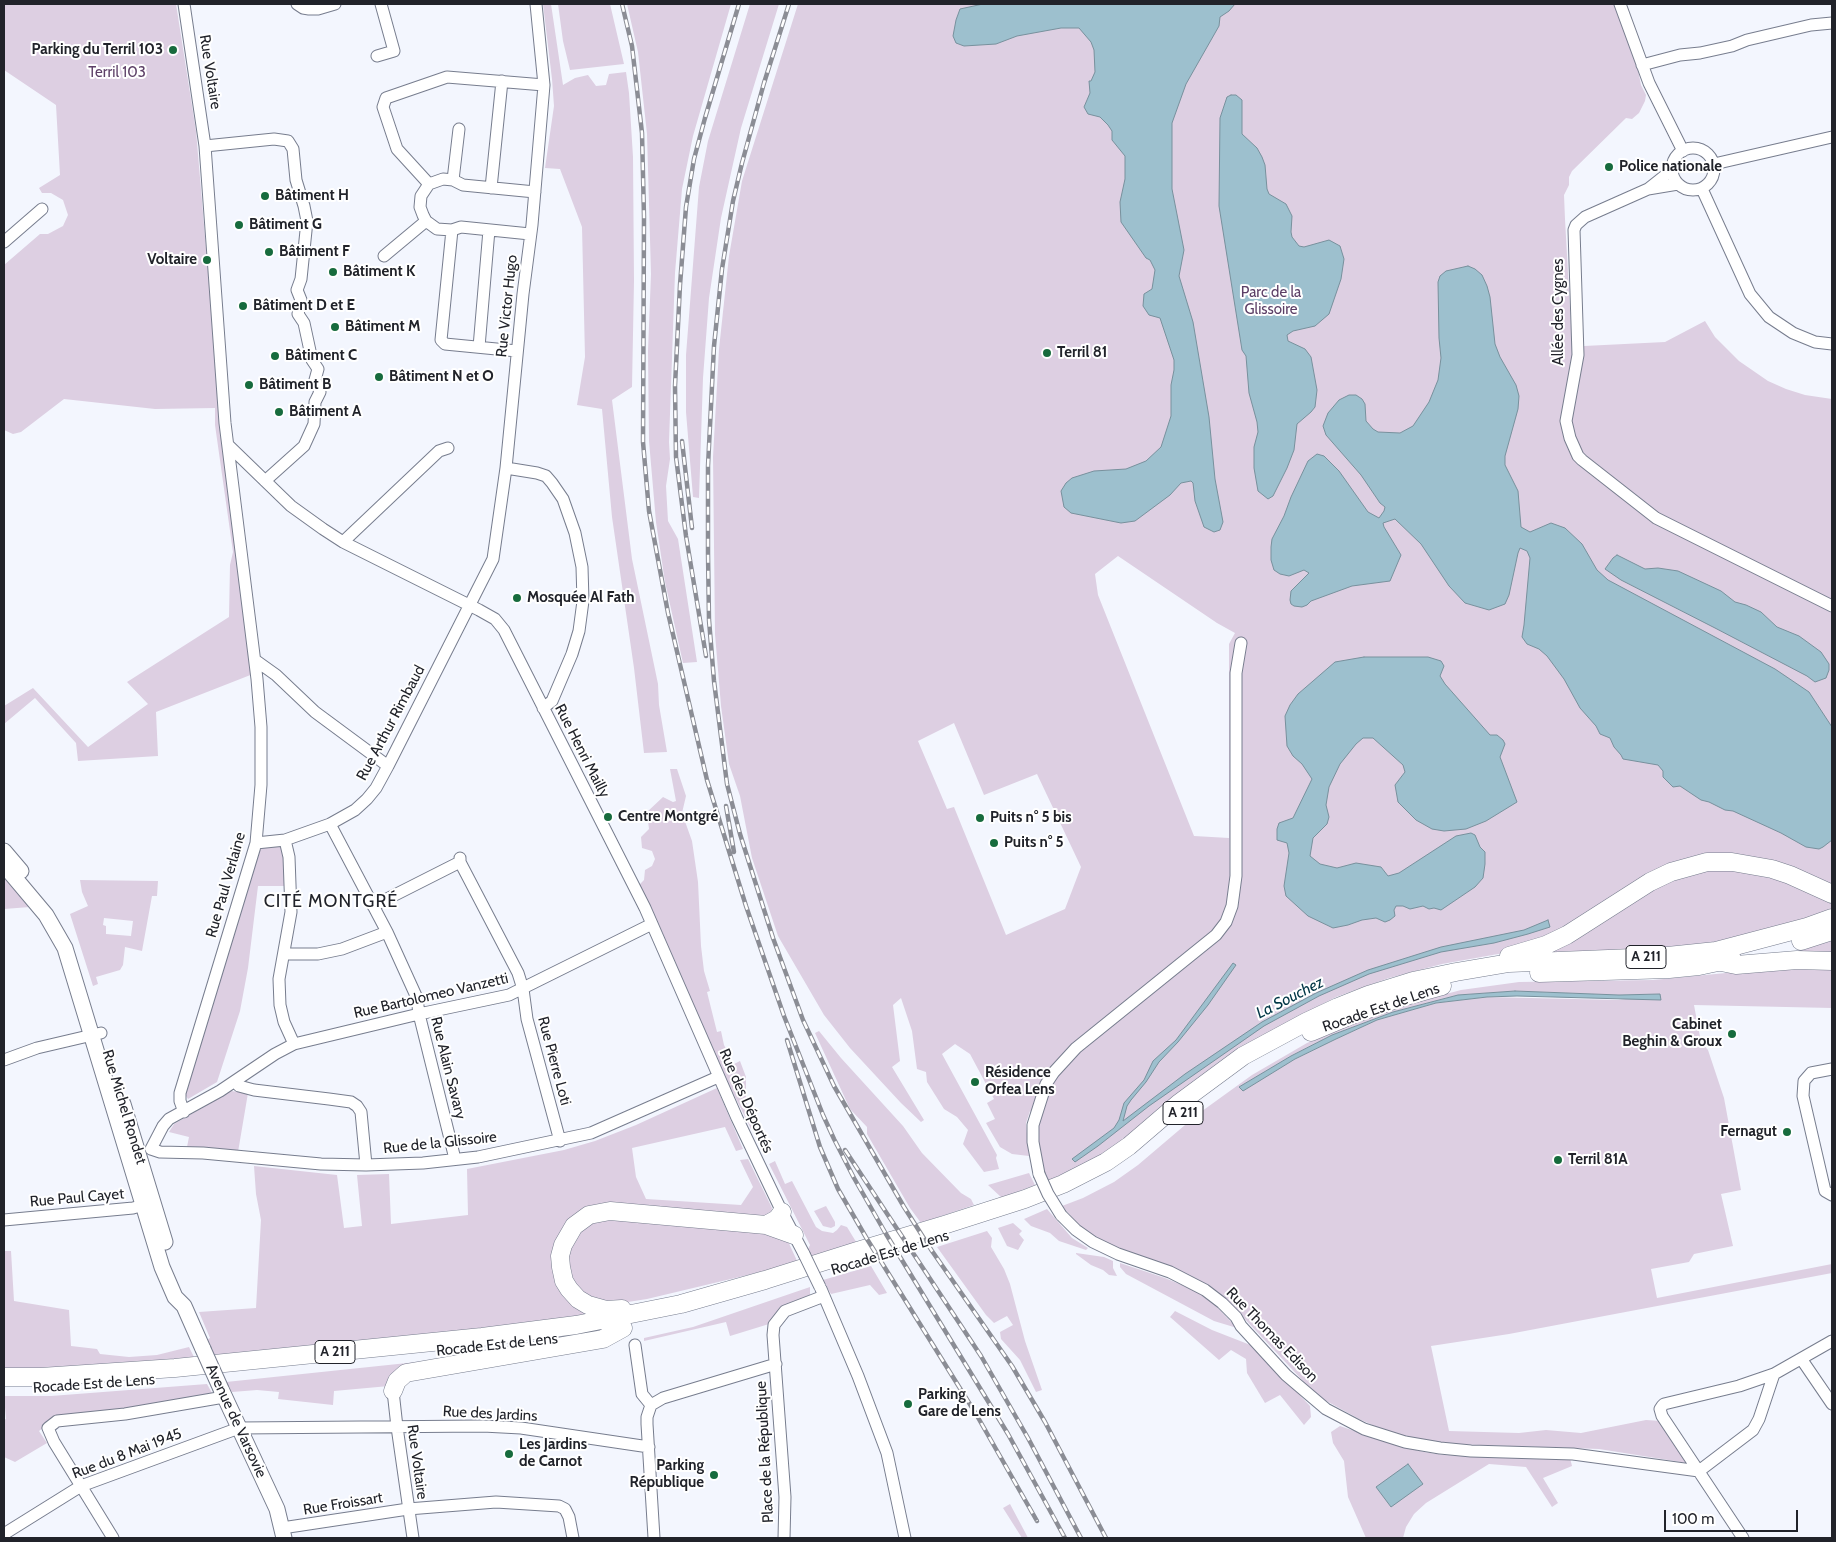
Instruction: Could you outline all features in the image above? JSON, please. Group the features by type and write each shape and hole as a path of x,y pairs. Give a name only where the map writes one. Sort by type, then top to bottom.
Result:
{"highway":[{"path":"1456,972 1463,963 1507,956 1546,945 1567,935 1650,882 1670,872 1690,866 1719,862 1756,865 1790,875 1832,894"},
{"name":"A 211","path":"1456,972 1509,964 1658,957 1716,951 1807,927 1832,918"},
{"name":"A 211","path":"1721,962 1770,950 1832,931"},
{"path":"1721,962 1736,965 1789,961 1832,961"},
{"name":"Rocade Est de Lens","path":"4,1388 112,1384 524,1342 623,1328 707,1308 942,1239 1060,1196 1111,1172 1196,1102 1252,1064 1321,1027 1394,1000 1436,987 1534,973 1669,969 1721,962"},
{"name":"Rocade Est de Lens","path":"4,1377 41,1377 243,1362 541,1330 595,1322 664,1308 765,1280 944,1226 1063,1184 1106,1162 1129,1146 1178,1104 1214,1077 1243,1056 1279,1036 1338,1006 1368,995 1413,981 1456,972"},
{"path":"664,1308 648,1304 617,1310 606,1310 598,1309 578,1299 569,1289 560,1268 560,1256 563,1245 574,1226 589,1215 610,1211 766,1225 794,1235"},
{"path":"766,1225 776,1219 782,1212"},
{"path":"393,1390 397,1381 406,1373 603,1339 623,1328"}],"main road":[{"path":"4,851 49,903 68,945"},
{"path":"4,865 46,915 68,945"},
{"name":"Rue Michel Rondet","path":"68,945 96,1035 139,1153 148,1204 170,1274"},
{"name":"Avenue de Varsovie","path":"170,1274 183,1293 184,1306 277,1509 283,1533"}],"street":[{"name":"Rue Voltaire","path":"184,4 205,146 228,445"},
{"path":"297,4 303,8 318,9 335,4"},
{"path":"377,56 394,51 381,4"},
{"name":"Rue Victor Hugo","path":"470,606 475,591 492,559 506,468 535,192 537,149 544,86 536,4"},
{"path":"1620,4 1651,88 1683,151"},
{"path":"1642,65 1680,55 1732,46 1747,40 1811,25 1832,23"},
{"path":"429,184 397,149 383,107 386,98 447,77 544,86"},
{"path":"491,188 502,81"},
{"path":"453,180 459,129"},
{"path":"1714,164 1832,138"},
{"path":"205,146 274,139 288,141 293,149 296,180 307,221 301,279 297,290 301,300 298,314 304,323 312,360 318,369 315,380 320,392 315,402 314,424 304,446 266,481"},
{"path":"1693,148 1702,150 1710,156 1714,164 1712,179 1702,189 1694,191 1685,189 1678,184 1672,170 1673,162 1677,156 1683,151 1693,148"},
{"name":"Allée des Cygnes","path":"1672,170 1648,189 1585,217 1576,225 1574,230 1578,355 1566,421 1570,438 1578,456 1656,518 1832,606"},
{"path":"530,234 461,227 452,230 437,228 426,221 420,207 421,196 429,184 444,179 453,180 463,185 535,192"},
{"name":"Allée des Cygnes","path":"1648,189 1678,184"},
{"path":"1702,189 1750,294 1769,316 1793,333 1815,342 1832,344"},
{"path":"4,242 42,209"},
{"path":"384,256 426,221"},
{"path":"452,230 441,340 445,344 517,351"},
{"path":"478,347 489,230"},
{"name":"Rue Henri Mailly","path":"228,445 307,518 343,542 495,619 504,630 652,924"},
{"name":"Rue Paul Verlaine","path":"184,1112 180,1101 180,1093 256,843 261,784 261,736 255,660 228,445"},
{"path":"343,542 439,451 448,448"},
{"path":"230,472 250,465"},
{"path":"506,468 537,473 546,476 552,483 562,499 575,533 582,567 583,600 579,631 572,654 552,701 543,708"},
{"name":"Rue Arthur Rimbaud","path":"256,843 286,840 330,824 355,810 367,799 376,788 388,766 470,606"},
{"name":"Rue Thomas Edison","path":"1241,643 1236,673 1234,894 1226,922 1216,935 1076,1048 1063,1061 1046,1084 1033,1125 1033,1142 1039,1174 1048,1194 1062,1216 1076,1230 1093,1242 1196,1284 1222,1303 1286,1375 1326,1409 1350,1423 1377,1434 1405,1442 1456,1450 1594,1455 1699,1471"},
{"path":"255,660 276,675 315,712 388,766"},
{"name":"Rue Alain Savary","path":"330,824 388,932 418,998 419,1014 455,1159"},
{"path":"286,840 289,857 291,912 279,979 280,1005 284,1022 294,1044"},
{"name":"Rue Pierre Loti","path":"373,906 460,860 510,958 523,989 527,1019 560,1141"},
{"name":"Rue Bartolomeo Vanzetti","path":"139,1153 173,1116 184,1112 235,1082 275,1054 294,1044 509,995 652,924"},
{"name":"Rue des Déportés","path":"652,924 718,1077 822,1292 858,1376 887,1453 905,1538"},
{"path":"284,954 318,954 342,949 388,932"},
{"path":"4,1060 37,1048 96,1035"},
{"path":"1832,1069 1811,1073 1804,1080 1803,1096 1825,1192 1832,1195"},
{"name":"Rue de la Glissoire","path":"139,1153 203,1153 320,1164 366,1165 423,1163 478,1157 591,1133 718,1077"},
{"path":"235,1082 239,1086 254,1090 351,1102 361,1112 366,1165"},
{"name":"Rue Paul Cayet","path":"4,1220 57,1216 66,1213 148,1204"},
{"name":"Place de la République","path":"784,1538 785,1497 773,1335 774,1325 785,1311 822,1292"},
{"path":"1744,1538 1662,1416 1660,1409 1664,1404 1739,1386 1774,1374 1802,1360 1832,1341"},
{"path":"635,1345 642,1394 651,1405 647,1417 654,1538"},
{"path":"1802,1360 1832,1404"},
{"name":"Place de la République","path":"651,1405 662,1398 776,1364"},
{"path":"1699,1471 1753,1430 1759,1419 1774,1374"},
{"name":"Rue Voltaire","path":"393,1390 412,1538"},
{"path":"113,1538 80,1486 48,1428 57,1421 125,1414 223,1393"},
{"name":"Rue des Jardins","path":"239,1428 483,1426 521,1428 649,1447"},
{"name":"Rue du 8 Mai 1945","path":"4,1534 80,1486 239,1428"},
{"name":"Rue Froissart","path":"283,1533 408,1509 496,1502 558,1506 565,1509 569,1517 573,1538"}],"green space":[{"name":"Terril 103","path":"4,4 176,4 196,131 218,407 253,674 156,712 158,756 78,761 76,743 35,698 4,724 4,706 33,688 88,747 148,704 127,682 229,617 230,565 233,552 215,425 215,408 155,409 64,399 21,432 13,434 4,430 4,265 40,234 48,234 63,226 68,215 63,200 51,193 42,193 39,188 60,175 56,105 4,70"},
{"path":"543,4 551,4 563,85 575,78 588,75 596,86 606,85 609,74 626,72 633,157 634,281 632,387 612,400 632,559 658,684 659,705 667,752 644,753 634,668 612,517 602,409 577,405 585,357 582,227 560,169 545,168 554,106"},
{"path":"558,4 610,4 624,64 570,70 563,41"},
{"path":"627,4 731,4 693,136 682,189 675,273 670,459 666,486 668,521 678,539 697,662 683,663 665,582 656,522 649,441 648,351 651,274 647,134 638,52"},
{"path":"750,4 779,4 741,128 721,218 709,298 703,378 699,498 693,497 686,412 686,355 699,187 708,141"},
{"name":"Parc de la Glissoire","path":"798,4 1615,4 1638,70 1641,85 1646,95 1639,113 1632,119 1626,118 1572,171 1569,177 1569,185 1564,195 1572,345 1665,342 1705,321 1715,337 1739,361 1768,381 1805,395 1832,399 1832,886 1731,854 1515,951 1442,964 1389,978 1336,997 1265,1034 1225,1058 1136,1132 1082,1167 1048,1181 1038,1141 1039,1122 1030,1111 1026,1123 1029,1156 1012,1154 1000,1147 986,1123 995,1119 987,1103 994,1099 970,1054 955,1044 942,1054 997,1155 999,1169 984,1172 963,1144 968,1130 957,1117 944,1109 927,1082 926,1072 917,1069 912,1031 901,998 893,1005 900,1061 892,1067 924,1120 921,1122 850,1048 824,1015 778,936 752,858 740,796 729,764 721,706 715,634 713,457 719,349 729,256 742,181","holes":["1118,556 1217,623 1235,633 1229,644 1229,838 1194,836 1098,595 1095,574","954,723 984,795 1037,774 1081,867 1065,909 1006,935 954,807 947,809 918,741"]},
{"path":"670,769 677,769 686,796 682,813 692,841 698,882 701,946 704,971 710,991 707,992 717,1032 721,1031 724,1045 734,1064 740,1061 746,1077 746,1102 759,1125 751,1129 728,1083 659,925 639,885 644,880 645,870 652,866 655,859 652,851 642,848 641,837 649,829 647,812 663,797 673,802 676,801"},
{"path":"271,844 282,844 286,886 258,886 248,968 240,1011 217,1082 188,1099 183,1091 256,853 260,848"},
{"path":"1700,870 1758,870 1832,900 1832,910 1803,921 1714,943 1685,948 1553,952 1552,950 1660,883"},
{"path":"4,877 30,907 4,909"},
{"path":"80,880 158,881 157,896 152,896 142,951 125,947 123,965 120,970 96,977 98,984 93,986 70,914 88,906 82,892","holes":["104,918 133,921 131,936 106,934 106,926 103,925"]},
{"path":"1832,939 1832,956 1795,952"},
{"path":"1778,968 1832,969 1832,1008 1694,1005 1701,1042 1708,1050 1724,1098 1741,1190 1721,1194 1733,1246 1694,1254 1689,1262 1651,1269 1657,1298 1832,1264 1832,1273 1509,1334 1431,1346 1449,1431 1519,1433 1546,1430 1581,1433 1646,1420 1661,1421 1687,1463 1599,1449 1452,1444 1422,1440 1388,1432 1359,1419 1321,1398 1242,1316 1218,1294 1086,1233 1062,1206 1083,1198 1114,1182 1138,1165 1198,1114 1252,1075 1307,1043 1351,1023 1394,1008 1461,990 1519,982 1653,980","holes":["1515,991 1619,995 1660,994 1618,1000 1487,997 1436,1003 1377,1020 1295,1059 1243,1090 1240,1087 1291,1056 1332,1035 1393,1012 1458,995"]},
{"path":"819,1031 903,1126 922,1153 961,1193 971,1199 974,1205 921,1223 910,1208 867,1134 867,1127 850,1109 815,1033"},
{"path":"717,1088 743,1149 736,1151 725,1127 632,1148 636,1177 646,1199 741,1205 753,1187 740,1160 748,1159 772,1208 771,1213 767,1217 598,1208 556,1260 591,1314 571,1319 212,1357 205,1341 210,1338 199,1312 256,1308 261,1220 256,1194 254,1166 337,1175 344,1228 362,1226 357,1175 389,1174 391,1224 468,1215 467,1169 564,1150 595,1141 636,1125"},
{"path":"231,1091 248,1093 238,1152 187,1147 189,1137 169,1132 174,1124"},
{"path":"775,1161 785,1184 792,1181 816,1227 822,1231 833,1233 841,1225 847,1227 858,1245 812,1259 808,1249 810,1245 769,1164"},
{"path":"1029,1173 1035,1185 1002,1198 988,1185"},
{"path":"826,1206 835,1222 835,1226 831,1228 823,1226 814,1211"},
{"path":"1047,1209 1072,1238 1088,1248 1086,1250 1059,1241 1050,1233 1031,1226 1024,1219"},
{"path":"600,1217 765,1229 786,1237 798,1263 647,1299 615,1304 584,1295 572,1282 566,1260 572,1239"},
{"path":"1013,1223 1022,1231 1019,1234 1024,1240 1018,1250 1007,1246 998,1228"},
{"path":"987,1231 992,1238 991,1247 1004,1269 1010,1284 1025,1341 1042,1390 1036,1392 1020,1360 1001,1339 1000,1332 1013,1325 1007,1316 994,1323 986,1315 937,1247"},
{"path":"4,1251 11,1251 14,1301 69,1310 71,1346 97,1349 100,1354 129,1357 157,1355 189,1347 195,1359 41,1369 4,1369"},
{"path":"1076,1253 1104,1257 1113,1261 1113,1268 1117,1276 1109,1275 1091,1265"},
{"path":"1120,1263 1196,1291 1214,1304 1237,1328 1214,1321 1126,1274 1120,1267"},
{"path":"871,1266 887,1293 879,1295 870,1285 831,1294 823,1280"},
{"path":"810,1287 810,1295 787,1304 777,1312 769,1324 730,1336 726,1322 644,1341 644,1338 693,1327"},
{"path":"1175,1311 1212,1330 1253,1346 1310,1406 1311,1417 1304,1425 1280,1395 1265,1403 1247,1373 1246,1359 1231,1350 1219,1360 1170,1317"},
{"path":"455,1358 389,1386 334,1391 333,1405 278,1399 279,1392 257,1390 232,1392 226,1382"},
{"path":"207,1384 212,1393 126,1410 56,1418 39,1431 47,1443 15,1462 4,1457 4,1420 6,1419 4,1396 51,1396"},
{"path":"1340,1426 1392,1444 1424,1452 1443,1455 1570,1458 1572,1466 1543,1478 1558,1503 1552,1507 1526,1467 1489,1464 1426,1503 1414,1514 1406,1527 1403,1538 1366,1538 1348,1497 1344,1461 1333,1443 1331,1432"},
{"path":"1010,1504 1028,1538 1022,1538 1003,1508"}],"water":[{"path":"983,4 1235,4 1220,17 1219,26 1186,84 1172,123 1172,189 1184,250 1179,276 1193,322 1209,417 1215,479 1223,522 1220,530 1214,532 1204,527 1195,501 1193,483 1191,481 1181,483 1170,495 1135,521 1121,523 1071,513 1064,507 1061,491 1072,478 1094,471 1126,469 1146,461 1161,447 1171,416 1171,385 1174,360 1160,318 1149,315 1143,306 1144,294 1152,289 1155,270 1150,260 1146,258 1121,222 1120,202 1125,179 1125,156 1112,140 1112,131 1108,125 1100,117 1088,114 1084,107 1090,93 1089,81 1091,81 1095,72 1094,50 1091,42 1079,28 1061,28 1017,36 996,44 964,46 956,43 953,36 960,9"},
{"path":"1236,95 1242,100 1242,134 1257,148 1262,157 1269,194 1286,204 1292,216 1292,237 1299,246 1304,247 1329,240 1340,246 1344,259 1341,279 1329,314 1315,326 1293,331 1287,335 1288,341 1305,349 1311,357 1317,390 1315,407 1297,424 1294,450 1273,496 1268,499 1258,491 1254,468 1254,447 1258,432 1257,422 1249,393 1246,356 1242,350 1219,206 1220,118 1227,97"},
{"path":"1468,266 1482,275 1487,286 1495,344 1516,385 1519,396 1518,409 1505,456 1505,465 1518,491 1521,527 1530,532 1551,523 1565,528 1582,544 1597,570 1608,580 1775,669 1809,692 1832,727 1832,840 1823,847 1819,849 1806,847 1733,811 1725,810 1701,800 1680,786 1673,787 1663,777 1663,771 1658,765 1623,759 1610,738 1600,734 1596,726 1580,708 1564,679 1547,656 1539,649 1527,644 1522,637 1530,558 1527,551 1520,548 1509,595 1505,604 1489,610 1465,603 1449,586 1421,544 1395,519 1383,523 1401,555 1390,581 1352,586 1311,601 1302,607 1291,604 1291,591 1309,573 1304,570 1289,576 1274,570 1271,560 1271,547 1272,539 1308,461 1317,454 1324,456 1339,471 1368,512 1379,518 1385,507 1380,503 1361,475 1326,435 1323,426 1328,413 1339,400 1349,395 1356,395 1365,404 1366,421 1378,432 1400,433 1413,426 1429,402 1438,380 1441,358 1438,282 1440,276 1446,271"},
{"path":"1617,555 1645,569 1658,568 1678,571 1721,591 1735,602 1761,612 1777,627 1799,636 1821,652 1829,664 1826,678 1815,682 1807,676 1621,580 1605,569"},
{"path":"1364,657 1428,657 1441,661 1444,666 1440,676 1445,684 1490,735 1497,735 1503,740 1505,744 1500,757 1517,802 1486,821 1466,829 1444,831 1432,829 1416,820 1398,802 1395,785 1405,772 1403,765 1373,738 1363,738 1340,764 1329,787 1326,805 1329,817 1327,824 1313,838 1310,856 1320,864 1337,868 1356,863 1381,867 1388,876 1399,873 1456,836 1471,833 1475,835 1480,847 1485,852 1483,878 1475,887 1441,910 1429,909 1423,906 1410,909 1396,906 1394,910 1395,916 1385,922 1376,918 1333,928 1308,916 1286,896 1284,886 1289,853 1287,843 1277,840 1277,829 1279,823 1293,818 1312,779 1287,746 1285,716 1298,694 1335,662"},
{"path":"1548,920 1550,927 1494,943 1441,952 1369,974 1319,996 1264,1026 1149,1106 1075,1162 1072,1159 1114,1128 1119,1120 1124,1103 1144,1080 1153,1061 1176,1040 1233,963 1236,965 1208,1005 1159,1062 1131,1100 1127,1106 1123,1121 1185,1074 1262,1022 1316,993 1368,970 1441,947 1524,930"},
{"path":"1515,991 1619,995 1660,994 1661,1000 1517,996 1487,997 1436,1003 1377,1020 1295,1059 1243,1091 1239,1087 1291,1056 1332,1035 1393,1012 1458,995"},
{"path":"1408,1464 1423,1484 1391,1507 1376,1487"}],"railway":[{"path":"622,4 632,46 642,133 644,217 643,442 649,511 668,613 707,780 746,906 784,1016 834,1139 886,1234 1008,1434 1065,1538"},
{"path":"706,656 686,536 676,457 675,386 680,285 686,207 694,159 739,4"},
{"path":"789,4 764,83 733,201 722,269 714,346 708,466 709,620 714,681 727,784 740,834 773,938 803,1020 834,1086 904,1207 932,1251 1012,1366 1045,1422 1106,1538"},
{"path":"682,441 692,528"},
{"path":"726,806 734,852"},
{"path":"787,1040 820,1147 838,1189 976,1414 1037,1521"},
{"path":"845,1150 981,1356 1028,1438 1081,1538"}],"place":[{"name":"Parking du Terril 103","path":"173,50"},
{"name":"Police nationale","path":"1609,167"},
{"name":"Bâtiment H","path":"265,196"},
{"name":"Bâtiment G","path":"239,225"},
{"name":"Bâtiment F","path":"269,252"},
{"name":"Voltaire","path":"207,260"},
{"name":"Bâtiment K","path":"333,272"},
{"name":"Bâtiment D et E","path":"243,306"},
{"name":"Bâtiment M","path":"335,327"},
{"name":"Terril 81","path":"1047,353"},
{"name":"Bâtiment C","path":"275,356"},
{"name":"Bâtiment N et O","path":"379,377"},
{"name":"Bâtiment B","path":"249,385"},
{"name":"Bâtiment A","path":"279,412"},
{"name":"Mosquée Al Fath","path":"517,598"},
{"name":"Centre Montgré","path":"608,817"},
{"name":"Puits n° 5 bis","path":"980,818"},
{"name":"Puits n° 5","path":"994,843"},
{"name":"Cabinet Beghin & Groux","path":"1732,1034"},
{"name":"Résidence Orfea Lens","path":"975,1082"},
{"name":"Fernagut","path":"1787,1132"},
{"name":"Terril 81A","path":"1558,1160"},
{"name":"Parking Gare de Lens","path":"908,1404"},
{"name":"Les Jardins de Carnot","path":"509,1454"},
{"name":"Parking République","path":"714,1475"}],"district":[{"name":"CITÉ MONTGRÉ","path":"331,902"}],"water label":[{"name":"La Souchez","path":"1290,998"}]}
